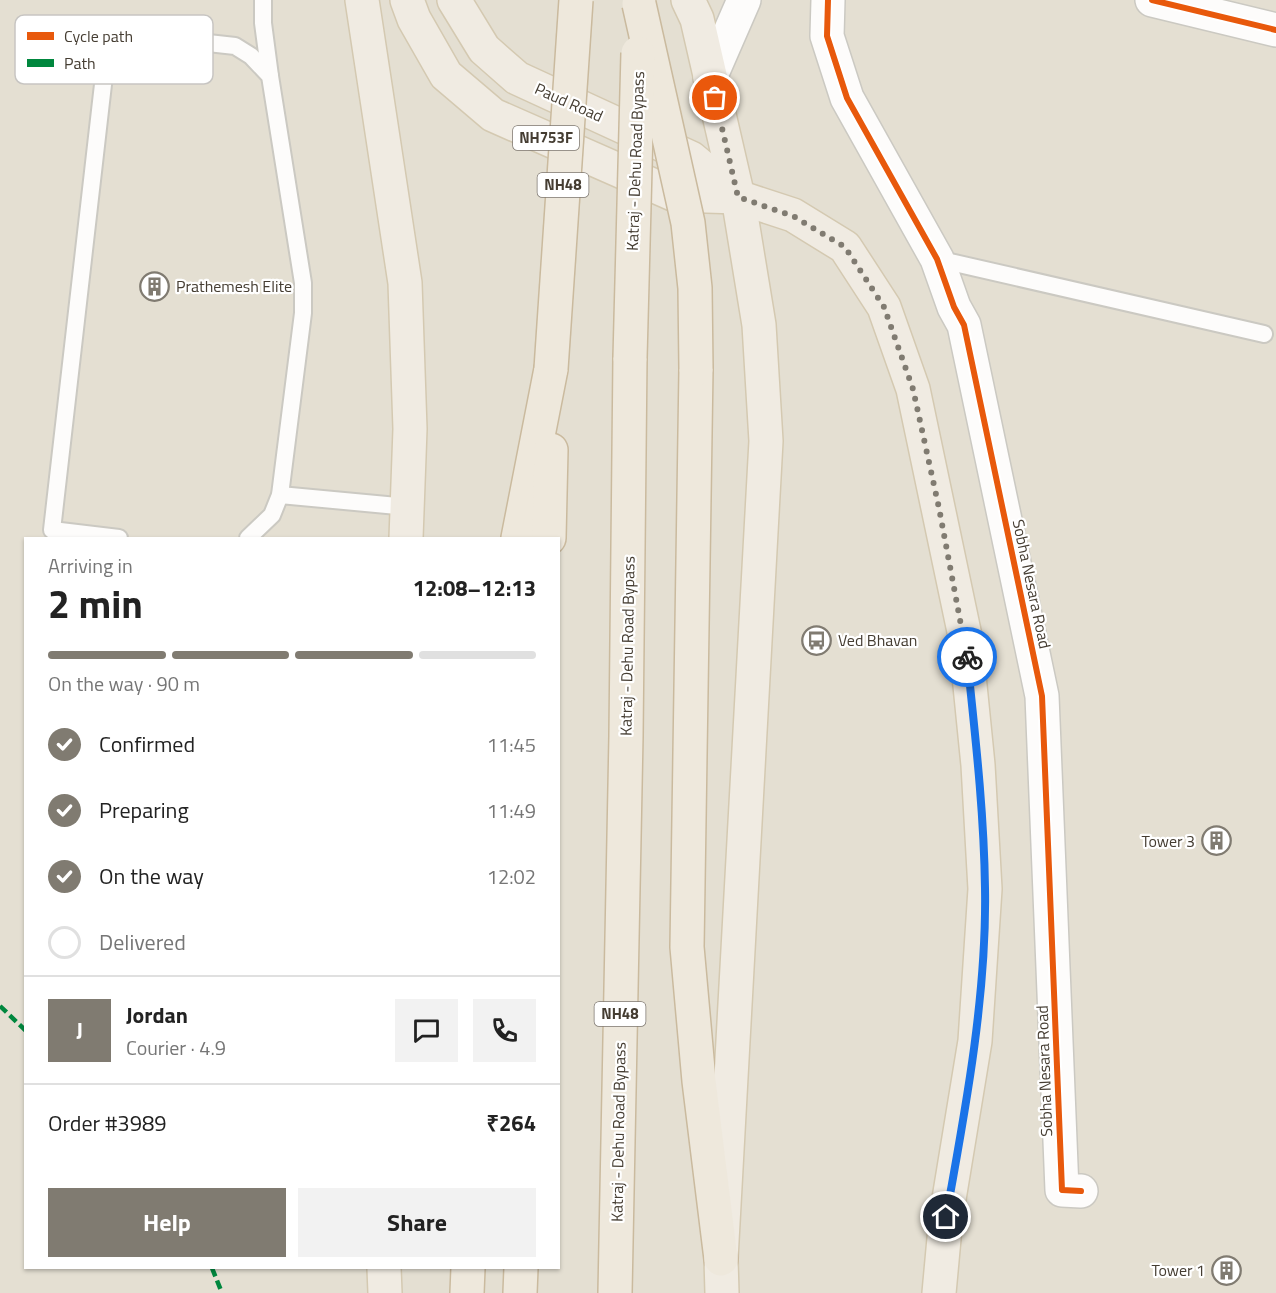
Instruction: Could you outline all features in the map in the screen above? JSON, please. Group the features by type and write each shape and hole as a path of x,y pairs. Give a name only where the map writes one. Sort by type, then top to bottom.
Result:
{"highway":[{"name":"NH48","path":"549,537 551,369 576,0"},
{"path":"639,2 688,224 695,288 696,369 687,948 699,1081 722,1258"},
{"name":"Katraj - Dehu Road Bypass","path":"615,1293 626,736 630,358 639,2"},
{"path":"518,537 530,488 551,369"},
{"path":"467,1293 468,1269"},
{"path":"520,1269 520,1293"}],"main road":[{"path":"362,0 405,283 410,429 406,537"},
{"name":"Paud Road","path":"407,0 414,19 446,75 494,115 675,195 738,197 793,216 845,247 884,307 913,389 965,636 978,765 985,889 975,1041 946,1217 939,1293"},
{"name":"Paud Road","path":"454,0 484,49 517,78 691,158 738,197"},
{"path":"688,0 697,19 738,197 759,325 766,441 722,1258 722,1293"},
{"path":"384,1269 384,1293"}],"street":[{"path":"710,78 744,0"},
{"name":"Sobha Nesara Road","path":"828,0 827,36 847,98 937,259 954,307 964,325 1041,696 1062,1190 1081,1191"},
{"path":"1152,0 1276,30"}],"lane":[{"path":"249,537 272,515 280,495 303,313 303,283 270,76 263,22 263,0"},
{"path":"213,44 235,46 251,56 270,76"},
{"path":"103,84 52,530 111,537"},
{"path":"937,259 1264,334"},
{"path":"280,495 408,507"}],"shaded area":[{"path":"0,0 1276,0 1276,1293 0,1293"}],"marked path":[{"path":"0,1006 24,1029"},
{"path":"212,1269 222,1293"}],"cycle path":[{"path":"828,0 827,36 847,98 937,259 954,307 964,325 1042,696 1062,1190 1081,1191"},
{"path":"1152,0 1276,30"}],"way so far":[{"path":"715,98 738,197 793,216 845,247 884,307 913,389 965,636 967,657"}],"place":[{"name":"Prathemesh Elite","path":"155,286"},
{"name":"Ved Bhavan","path":"817,640"},
{"name":"Tower 3","path":"1216,841"},
{"name":"Tower 1","path":"1226,1270"}],"route":[{"path":"946,1217 975,1041 985,889 978,765 967,657"}]}
